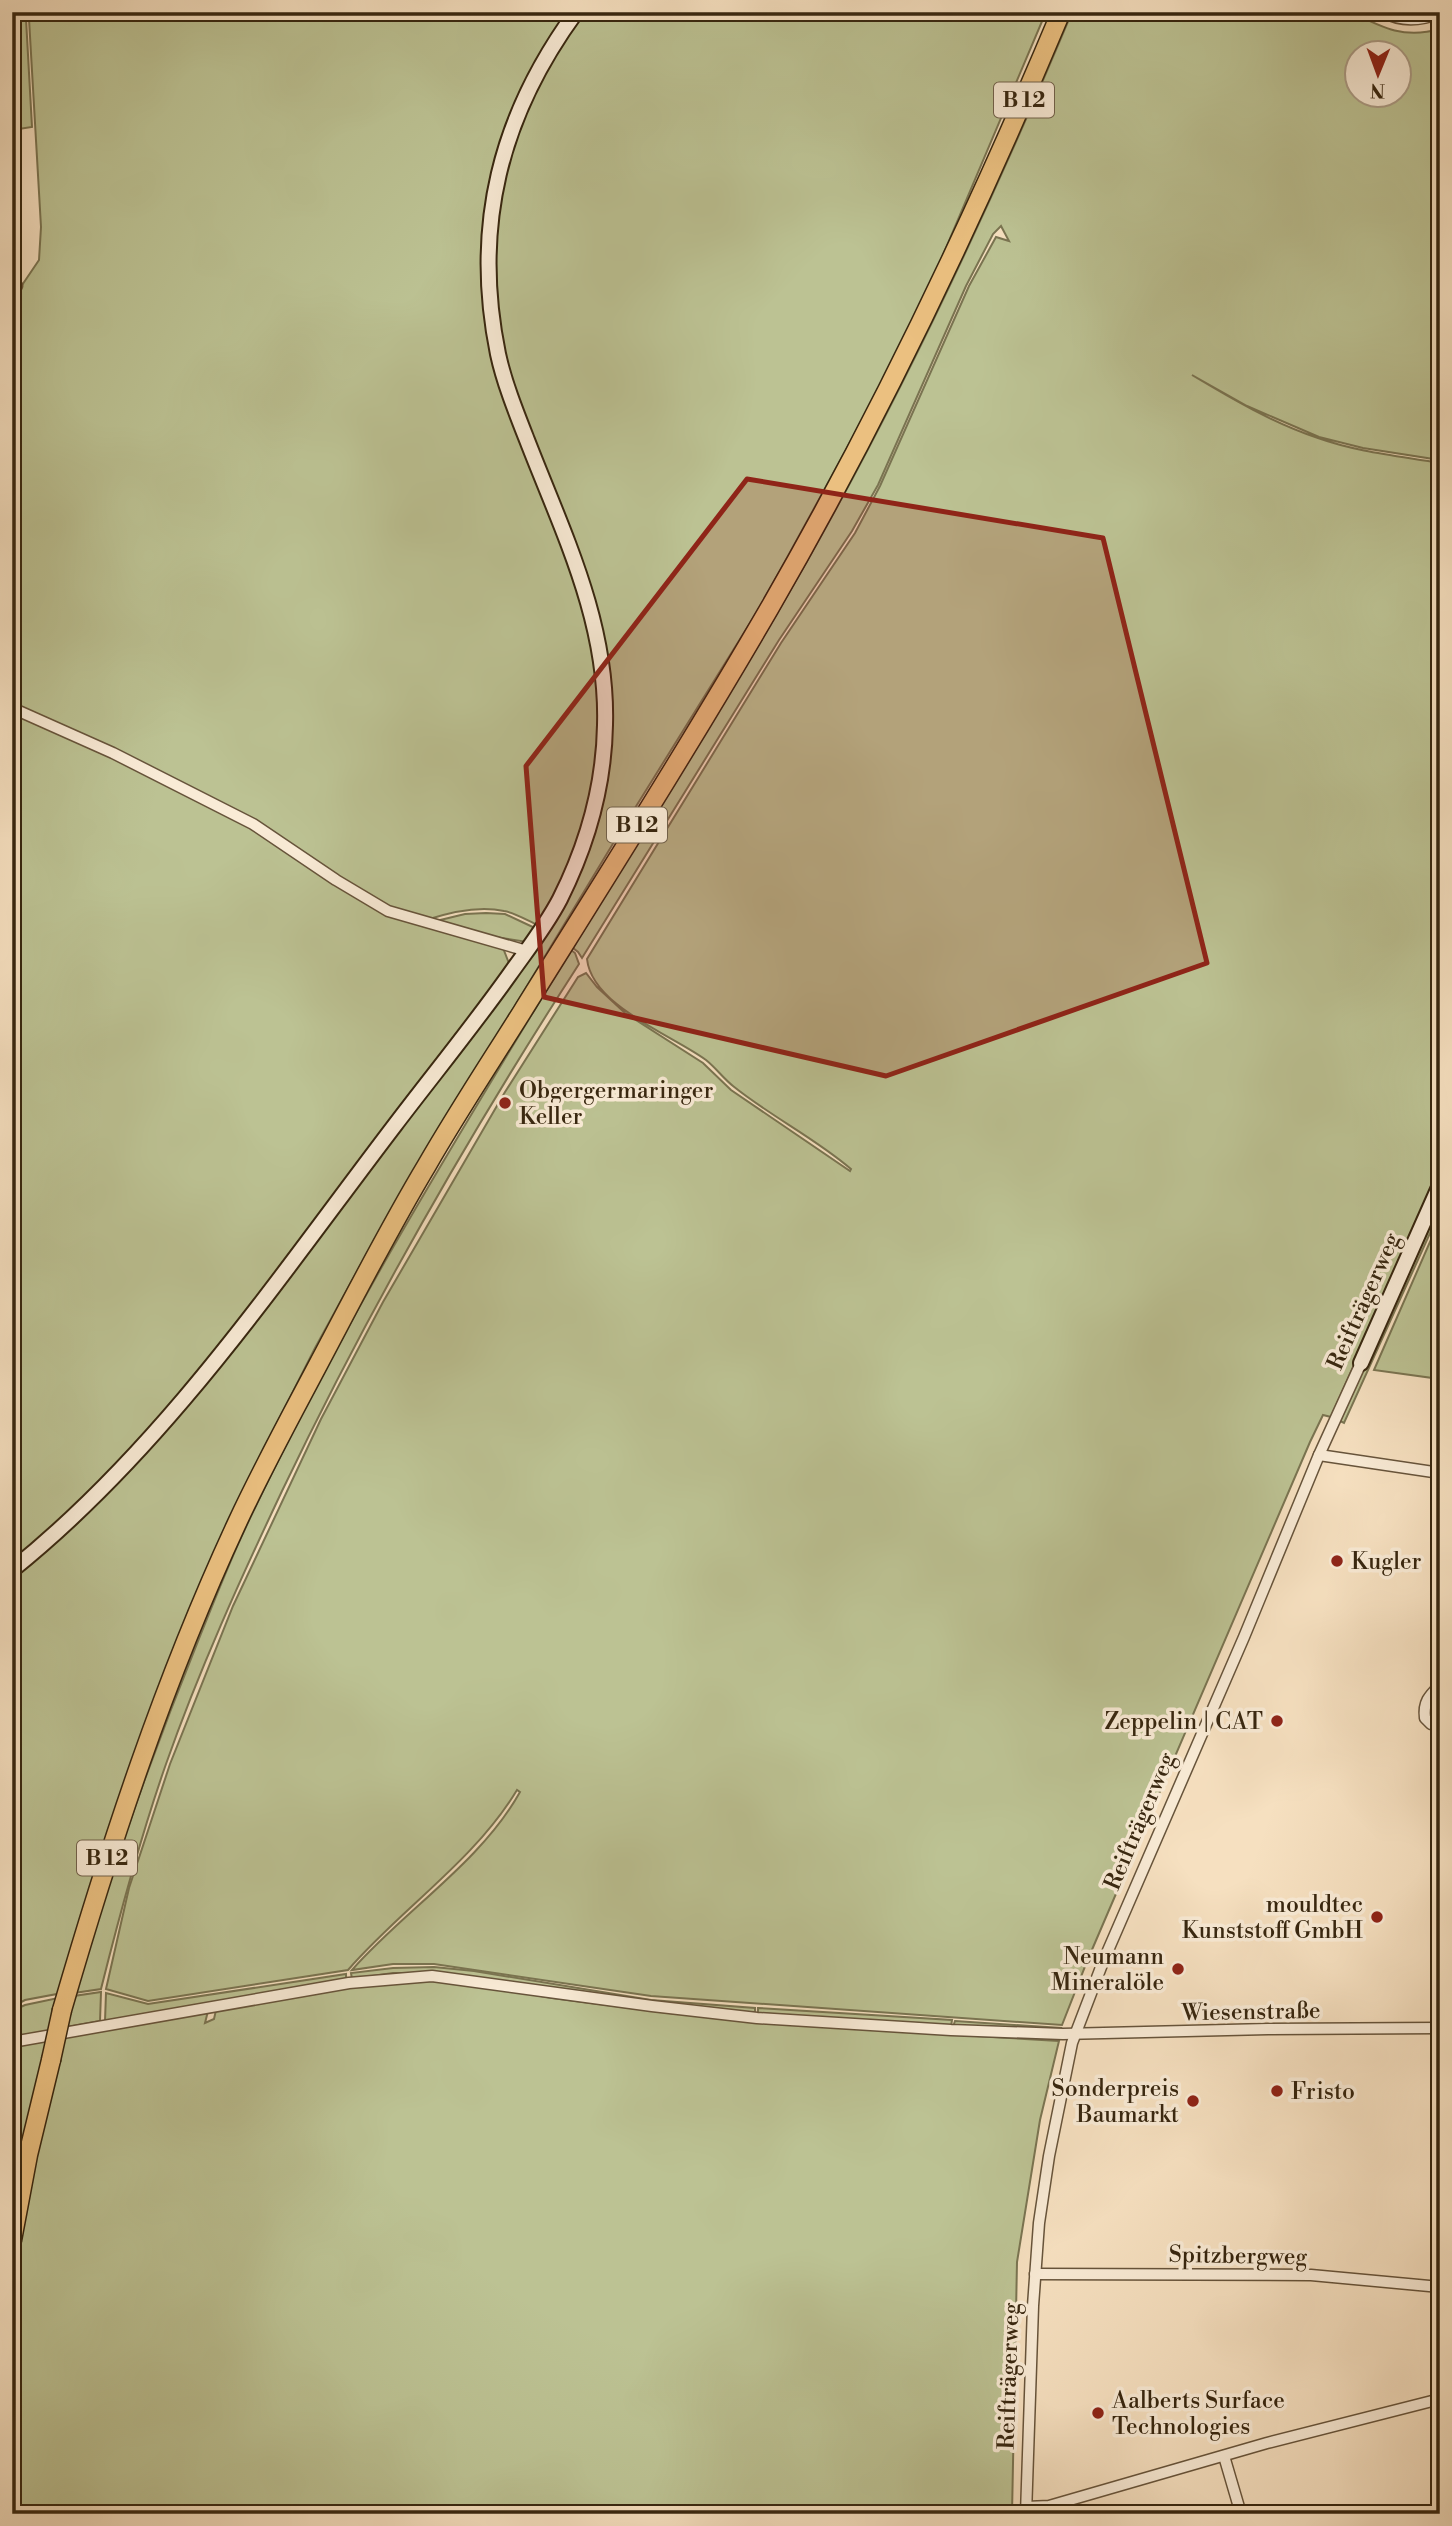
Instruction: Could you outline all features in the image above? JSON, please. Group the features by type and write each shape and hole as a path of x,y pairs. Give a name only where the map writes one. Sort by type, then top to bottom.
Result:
{"highway":[{"name":"B 12","path":"12,2240 62,2010 100,1878 161,1708 236,1524 270,1454 426,1165 567,941 760,623 827,505 936,292 1061,12"}],"main road":[{"path":"12,1570 100,1493 199,1381 527,951 560,898 584,844 596,801 604,741 605,701 598,635 584,583 526,438 499,358 490,298 488,244 495,191 505,147 522,102 576,12"},
{"name":"Reifträgerweg","path":"1361,1363 1440,1185"}],"street":[{"path":"1383,12 1405,20 1440,13"},
{"path":"12,708 113,753 253,824 387,911 527,951"},
{"name":"Reifträgerweg","path":"1026,2511 1035,2274 1049,2156 1075,2034 1103,1962 1244,1637 1319,1455 1361,1363"},
{"path":"1319,1455 1440,1473"},
{"path":"1440,1685 1428,1697 1424,1708 1424,1718 1431,1724 1440,1725"},
{"name":"Wiesenstraße","path":"12,2042 349,1983 432,1976 757,2018 960,2030 1075,2034 1440,2028"},
{"name":"Spitzbergweg","path":"1035,2274 1307,2275 1440,2287"},
{"path":"1026,2511 1341,2423 1440,2399"},
{"path":"1224,2456 1241,2514"}],"highlighted area":[{"path":"747,479 1103,538 1207,963 886,1076 544,997 526,766"}],"green space":[{"path":"12,12 21,13 26,19 32,127 12,130"},
{"path":"23,12 1046,12 929,288 817,503 760,607 617,837 382,1226 315,1348 262,1453 62,1993 25,2000 12,2007 12,1578 103,1496 490,1013 548,933 589,846 599,752 580,843 540,926 517,915 494,909 454,912 426,920 503,948 510,966 144,1441 12,1564 12,300 39,260 41,227 29,19"},
{"path":"1072,12 1351,12 1373,23 1404,32 1440,29 1440,460 1363,448 1319,437 1247,406 1192,375 1238,402 1301,432 1363,450 1440,463 1440,1171 1331,1417 1323,1415 1310,1442 1062,2025 651,1996 434,1964 393,1964 352,1970 485,1841 520,1792 517,1790 500,1816 459,1862 348,1970 148,2001 106,1989 129,1888 170,1764 233,1606 321,1419 383,1302 505,1092 578,977 586,973 625,1013 703,1063 731,1090 850,1171 851,1169 823,1147 747,1097 706,1060 618,1005 592,976 587,959 781,643 855,533 880,486 969,286 996,237 1009,241 1001,226 993,234 966,286 878,485 852,531 779,640 582,958 573,948 805,565 931,326"},
{"path":"465,914 505,914 537,929 527,942 495,937 436,921"},
{"path":"571,950 579,964 422,1223 315,1423 282,1491 221,1626 179,1729 139,1848 101,1989 74,1993 117,1859 164,1728 245,1529 319,1380 359,1307 442,1163"},
{"path":"1432,1219 1436,1220 1344,1423 1340,1421"},
{"path":"1440,1219 1440,1379 1374,1370"},
{"path":"434,1967 651,2000 755,2008 755,2013 652,2003 432,1973 393,1973 352,1979 351,1973"},
{"path":"346,1974 346,1979 105,2021 106,1993 148,2004"},
{"path":"431,1981 472,1984 552,1998 669,2013 844,2028 1059,2041 1040,2120 1017,2262 1012,2514 12,2514 12,2286 37,2155 64,2036 208,2011 205,2023 214,2019 216,2010 359,1986"},
{"path":"101,1992 100,2021 67,2027 74,1996"},
{"path":"58,1998 49,2032 12,2037 12,2011 25,2005"},
{"path":"758,2008 952,2020 951,2027 758,2013"},
{"path":"955,2021 1061,2028 1060,2031 953,2027"},
{"path":"47,2040 12,2195 12,2046"}],"place":[{"name":"Obgergermaringer Keller","path":"505,1103"},
{"name":"Kugler","path":"1337,1561"},
{"name":"Zeppelin | CAT","path":"1277,1721"},
{"name":"mouldtec Kunststoff GmbH","path":"1377,1917"},
{"name":"Neumann Mineralöle","path":"1178,1969"},
{"name":"Fristo","path":"1277,2091"},
{"name":"Sonderpreis Baumarkt","path":"1193,2101"},
{"name":"Aalberts Surface Technologies","path":"1098,2413"}]}
